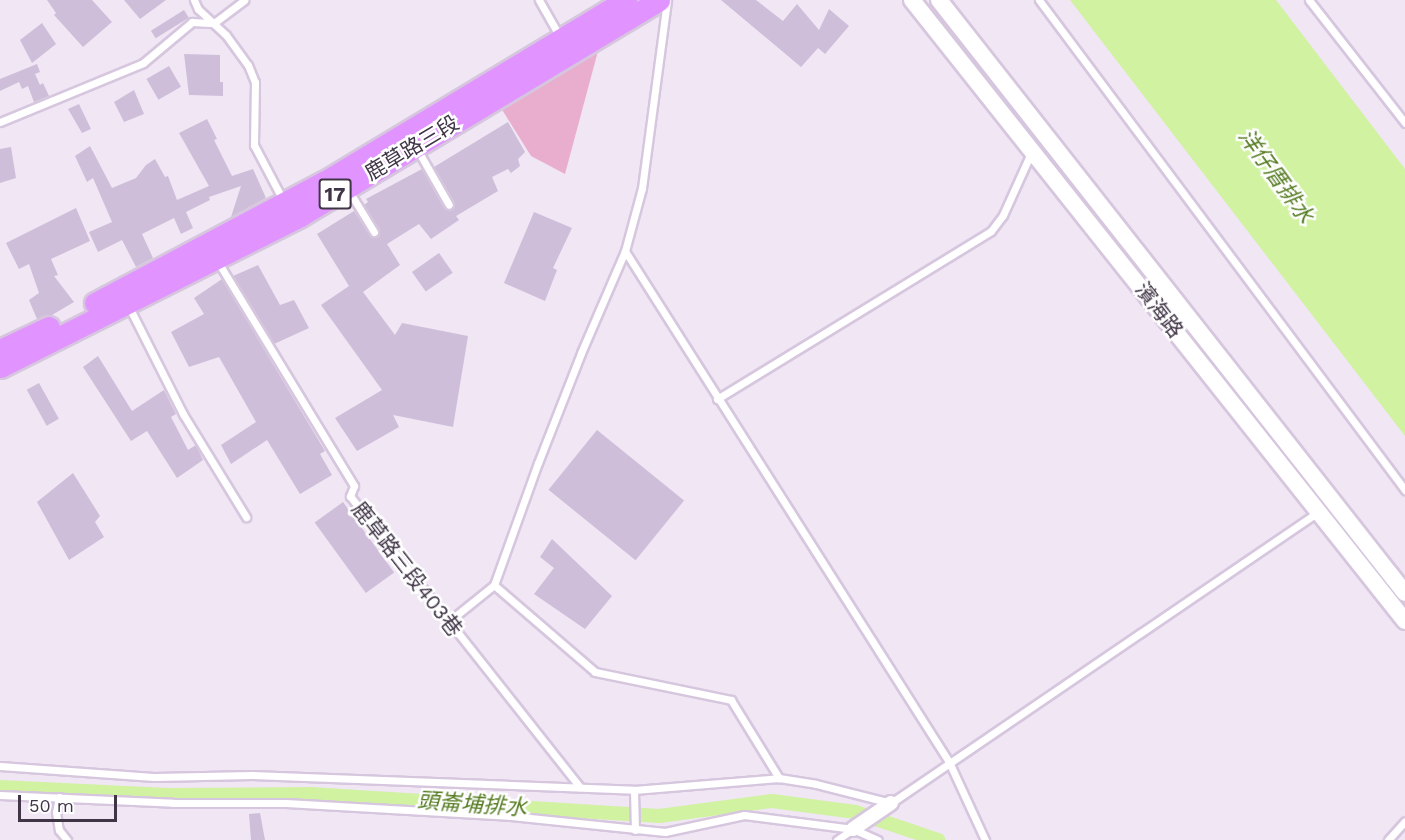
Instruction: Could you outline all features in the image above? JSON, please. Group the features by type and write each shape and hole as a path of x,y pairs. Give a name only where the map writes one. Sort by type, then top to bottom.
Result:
{"main road":[{"name":"鹿草路三段","path":"411,139 560,37 626,0"},
{"name":"鹿草路三段","path":"0,367 127,302 285,204 343,180 411,139 659,0"},
{"name":"鹿草路三段","path":"0,350 212,251 300,216 343,180"}],"street":[{"name":"濱海路","path":"912,0 1405,621"},
{"name":"濱海路","path":"939,0 1405,593"},
{"path":"854,829 891,803"}],"lane":[{"path":"194,0 198,9 226,35 248,65 255,82 254,145 285,204"},
{"path":"0,122 143,63 192,22 214,23 244,0"},
{"path":"539,0 560,37"},
{"path":"448,622 494,585 568,386 625,251 642,188 667,0"},
{"path":"1039,0 1405,490"},
{"path":"1309,0 1405,123"},
{"path":"411,139 449,205"},
{"path":"717,399 991,231 1003,215 1032,151"},
{"path":"343,180 374,232"},
{"name":"鹿草路三段403巷","path":"212,251 331,452 354,486 351,496 580,788"},
{"path":"625,251 949,762 985,840"},
{"path":"127,302 183,414 246,517"},
{"path":"0,766 154,777 252,776 634,789 779,778 816,784 891,803 1318,512"},
{"path":"494,585 594,672 731,700 779,778"},
{"path":"634,789 635,830"},
{"path":"0,795 173,803 298,804 511,816 635,830 665,831 744,815 854,829 878,840"},
{"path":"59,797 56,812 59,831 67,840"},
{"path":"1388,840 1405,821"},
{"path":"837,840 854,829"}],"shaded area":[{"path":"598,51 565,174 531,156 501,108"}],"water":[{"name":"洋仔厝排水","path":"1070,0 1276,0 1405,169 1405,436"}],"building":[{"path":"47,0 92,0 112,22 83,47 54,15 56,13"},
{"path":"124,0 166,0 140,19"},
{"path":"721,0 756,0 783,21 797,4 819,30 829,9 849,26 825,54 818,48 801,67"},
{"path":"184,10 189,18 156,38 151,31"},
{"path":"42,23 56,44 32,63 20,40"},
{"path":"184,54 220,55 220,82 223,82 223,96 189,95"},
{"path":"37,64 40,72 35,74 40,85 43,83 49,96 34,102 28,86 22,89 19,82 0,91 0,79"},
{"path":"169,66 181,87 158,100 146,79"},
{"path":"134,90 144,114 124,122 114,102"},
{"path":"79,104 91,129 82,133 68,109"},
{"path":"207,119 217,139 214,140 232,176 253,169 266,198 231,217 241,186 209,197 210,200 186,212 193,228 181,234 174,218 142,234 153,258 136,267 122,240 98,252 89,232 112,222 93,178 87,182 75,156 90,146 112,188 136,178 146,165 155,159 165,177 168,176 177,200 209,186 179,133"},
{"path":"508,122 525,152 518,159 520,166 511,173 508,169 492,177 498,191 456,216 459,220 431,239 419,224 387,244 400,265 363,292 395,335 402,323 468,336 453,427 393,415 399,427 357,451 335,418 382,390 321,305 349,286 317,234 354,211 370,235 377,236 379,229 364,205 368,202 366,199 422,169 444,208 452,210 454,202 434,167"},
{"path":"11,147 16,178 0,183 0,149"},
{"path":"76,208 90,241 51,259 58,275 54,276 74,302 52,315 37,319 29,300 39,293 29,264 19,269 6,243"},
{"path":"534,212 572,228 553,268 557,270 545,301 504,283"},
{"path":"439,253 453,273 426,292 412,272"},
{"path":"258,265 280,305 294,300 309,328 274,344 233,276"},
{"path":"222,279 325,451 320,454 332,475 300,494 267,440 231,464 221,445 256,422 219,357 189,367 171,332 204,314 194,298"},
{"path":"98,356 132,411 164,390 176,414 171,417 188,450 196,445 203,460 177,478 147,431 131,441 83,367"},
{"path":"39,383 59,419 47,426 27,390"},
{"path":"597,430 684,500 636,560 549,490"},
{"path":"73,473 100,516 95,522 104,537 69,560 37,502"},
{"path":"343,502 394,572 366,593 315,523"},
{"path":"552,539 612,596 585,629 534,594 554,568 540,557"},
{"path":"260,813 265,840 251,840 249,814"}],"waterway":[{"name":"頭崙埔排水","path":"0,787 168,795 310,794 659,816 772,801 855,812 938,840"}]}
